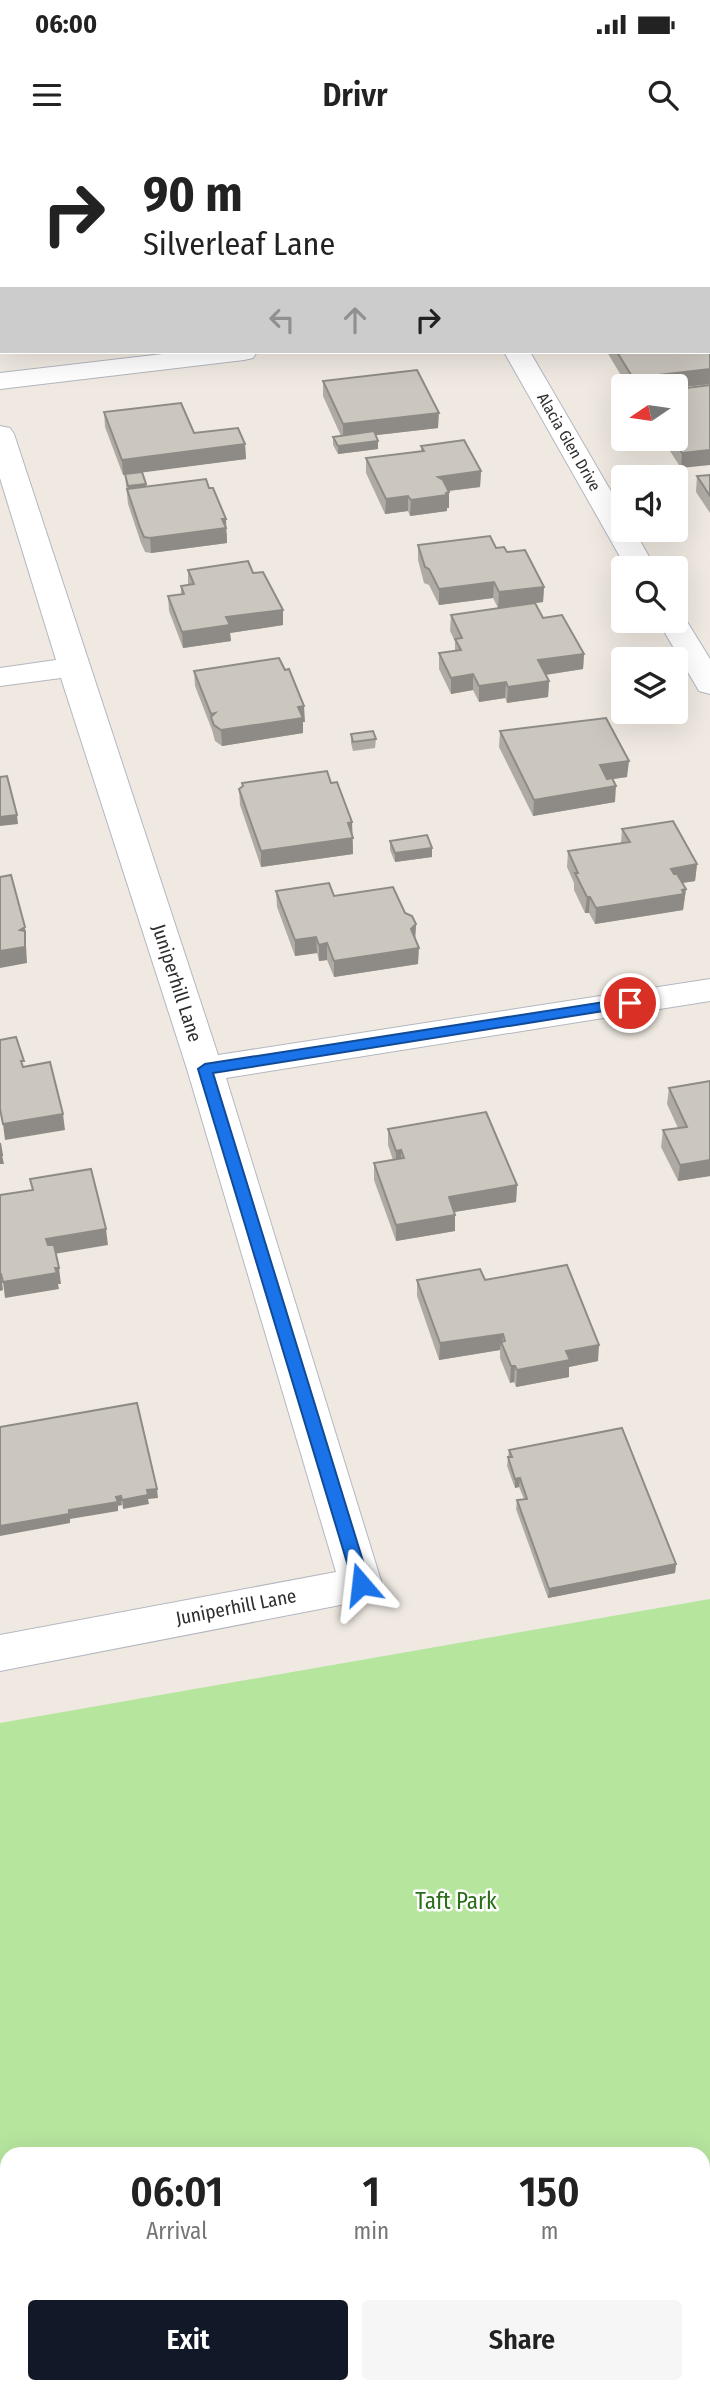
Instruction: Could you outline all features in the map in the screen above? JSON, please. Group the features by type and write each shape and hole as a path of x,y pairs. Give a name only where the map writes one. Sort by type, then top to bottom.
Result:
{"street":[{"path":"0,381 227,354"},
{"name":"Alacia Glen Drive","path":"518,354 635,556"},
{"name":"Juniperhill Lane","path":"0,434 73,667 205,1069 361,1584 0,1653"},
{"path":"680,633 710,685"},
{"path":"0,677 73,667"},
{"path":"205,1069 710,990"}],"green space":[{"name":"Taft Park","path":"710,1599 710,2147 0,2147 0,1723"}],"building":[{"path":"618,354 710,354 710,369 667,374 631,374"},
{"path":"417,370 439,413 343,424 323,381"},
{"path":"710,385 710,450 682,453 681,452 688,452 688,388"},
{"path":"181,403 194,433 238,428 245,444 122,460 104,412"},
{"path":"374,431 378,441 338,446 333,437"},
{"path":"464,440 481,471 438,477 443,480 449,492 447,495 411,500 408,496 386,499 366,458 424,451 421,446"},
{"path":"142,472 146,484 128,486 125,474"},
{"path":"710,475 710,496 697,476"},
{"path":"206,479 209,488 213,488 226,519 222,519 226,528 144,537 127,489"},
{"path":"490,536 496,548 504,547 507,552 525,550 544,587 499,592 494,582 439,589 429,569 425,567 418,545"},
{"path":"248,561 253,573 263,572 283,610 226,617 230,625 182,632 168,596 184,594 181,586 194,584 188,570"},
{"path":"535,603 543,618 562,615 584,654 538,660 549,681 508,687 506,682 479,686 473,674 451,678 439,653 461,650 455,639 462,638 451,615"},
{"path":"279,658 285,670 289,669 304,706 298,707 303,718 221,730 214,725 211,717 215,713 211,714 194,671"},
{"path":"606,718 629,761 600,765 607,779 612,778 616,786 534,800 500,731"},
{"path":"373,731 376,739 353,742 351,734"},
{"path":"327,771 331,783 337,782 352,822 348,823 353,838 261,851 239,789 243,786 242,783"},
{"path":"7,776 17,815 0,817 0,777"},
{"path":"673,821 697,864 671,869 686,889 682,890 684,894 596,908 575,873 578,873 568,851 630,842 622,829"},
{"path":"427,835 432,848 395,853 390,841"},
{"path":"11,875 25,927 20,930 25,931 25,947 0,951 0,877"},
{"path":"329,883 334,896 393,887 405,913 412,916 416,924 411,929 419,948 334,961 327,943 319,945 316,937 295,940 276,891"},
{"path":"16,1037 24,1061 21,1061 23,1067 50,1062 63,1114 3,1124 0,1109 0,1040"},
{"path":"710,1081 710,1160 680,1165 663,1130 687,1127 669,1088"},
{"path":"486,1112 517,1185 449,1197 455,1215 396,1225 374,1163 404,1158 401,1150 396,1151 388,1129"},
{"path":"91,1169 106,1229 46,1239 48,1245 54,1245 59,1268 55,1268 57,1273 3,1282 0,1274 0,1195 33,1190 30,1179"},
{"path":"567,1265 599,1345 566,1351 570,1360 517,1370 515,1366 511,1366 501,1342 505,1341 503,1334 440,1343 417,1280 480,1269 485,1280"},
{"path":"137,1403 157,1489 147,1490 148,1495 122,1500 121,1496 116,1497 118,1502 69,1510 69,1514 0,1526 0,1427"},
{"path":"622,1428 676,1564 549,1589 517,1500 527,1499 520,1478 515,1479 508,1457 512,1457 509,1450"}],"route":[{"path":"361,1584 205,1069 630,1003"}]}
